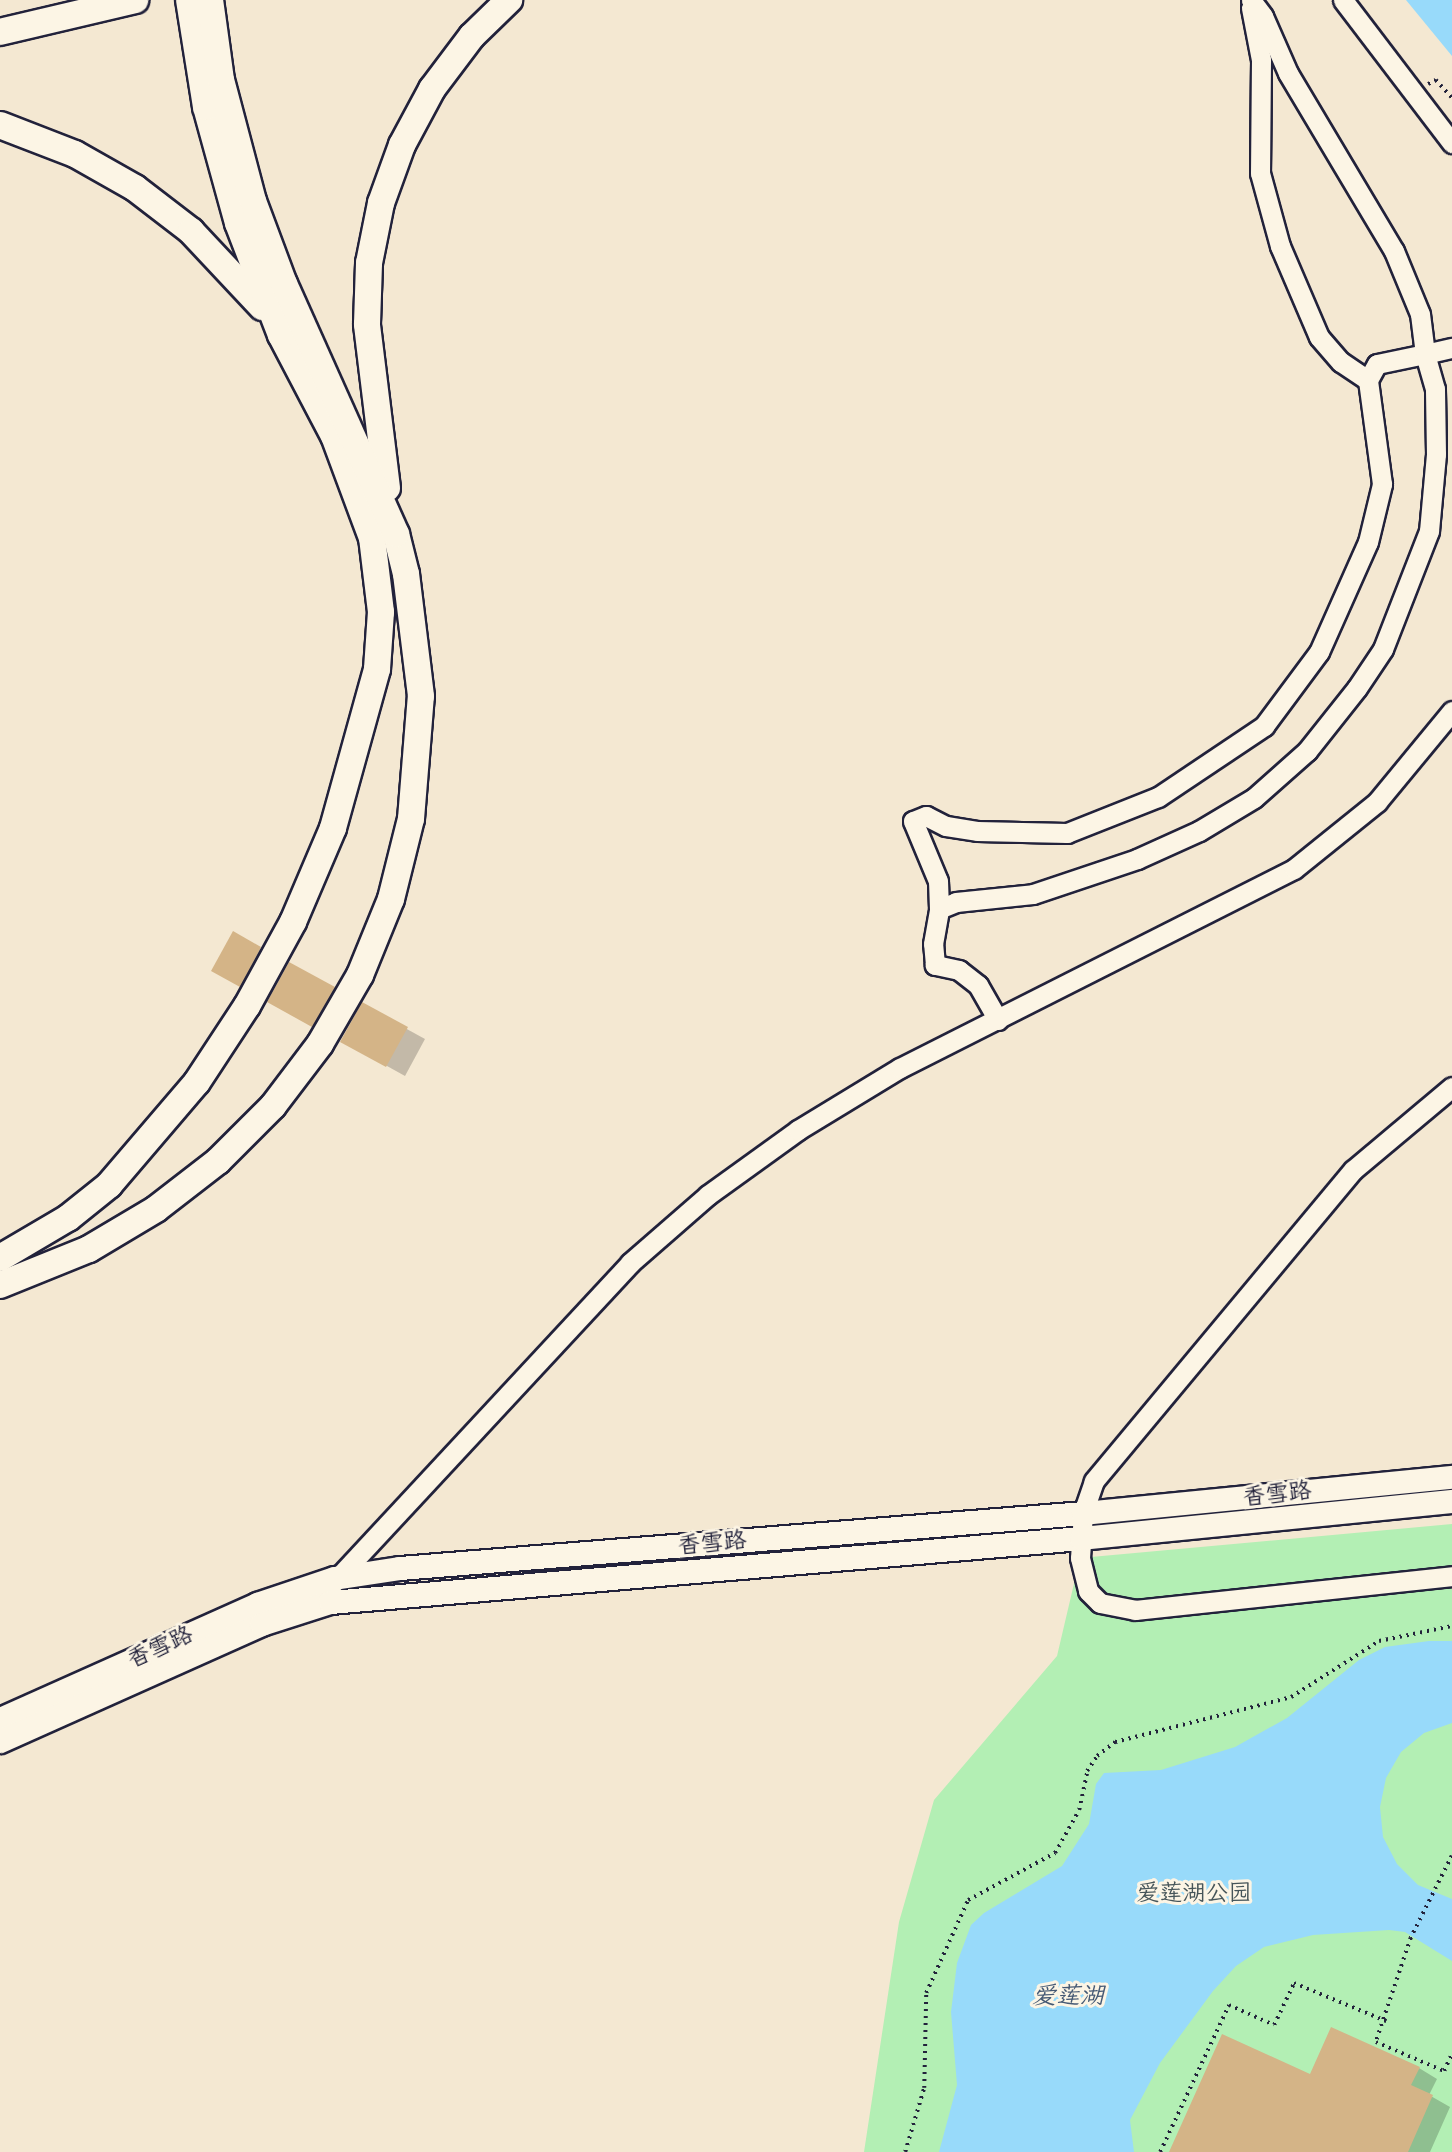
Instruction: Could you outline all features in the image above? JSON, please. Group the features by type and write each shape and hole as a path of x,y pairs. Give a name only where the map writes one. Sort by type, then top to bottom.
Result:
{"highway":[{"path":"0,32 135,0"},
{"path":"189,0 268,243 396,534"},
{"path":"0,1258 46,1233 109,1185 197,1082 247,1006 293,922 349,780 377,669 381,612 377,563 361,503 334,436 281,335 238,223 204,44 210,0"},
{"path":"0,1285 54,1265 123,1230 218,1161 297,1076 360,975 402,859 419,751 419,655 396,534 369,355 367,294 374,233 390,173 415,117 451,62 509,0"},
{"path":"0,125 85,159 163,209 240,280 281,335"}],"main road":[{"name":"香雪路","path":"0,1718 257,1604 334,1577 400,1568 1083,1513 1452,1477"},
{"name":"香雪路","path":"0,1741 261,1624 330,1602 1081,1538 1452,1501"}],"street":[{"path":"939,909 956,902 1033,894 1169,846 1254,798 1329,727 1383,649 1429,531 1436,454 1435,389 1425,354 1420,314 1394,251 1288,73 1263,16 1250,0"},
{"path":"1250,0 1261,60 1260,173 1280,246 1319,337 1340,362 1368,380"},
{"path":"1343,0 1452,143"},
{"path":"998,1020 978,985 959,970 935,965 938,881 913,821 926,816 946,826 977,831 1067,833 1158,797 1264,726 1319,652 1368,542 1382,484 1368,380 1377,364 1452,348"},
{"path":"330,1602 334,1577 630,1262 668,1228 797,1130 900,1068 1231,903 1303,862 1377,802 1452,711"},
{"path":"1452,1087 1399,1128 1313,1216 1094,1480 1083,1513 1081,1538 1088,1591 1116,1609 1452,1576"}],"path":[{"path":"905,2152 925,2088 926,1993 968,1900 1055,1853 1079,1810 1087,1771 1097,1756 1115,1742 1291,1697 1379,1641 1452,1626"},
{"path":"1452,1856 1411,1938 1386,2021 1376,2042 1444,2071 1452,2053"},
{"path":"1160,2152 1229,2005 1274,2025 1294,1983 1386,2021"}],"green space":[{"name":"爱莲湖公园","path":"1452,1524 1452,2152 864,2152 899,1922 934,1800 1057,1656 1080,1558"}],"water":[{"path":"1406,0 1452,0 1452,56"},
{"name":"爱莲湖","path":"1452,1641 1452,1723 1424,1733 1401,1752 1386,1778 1380,1807 1383,1837 1397,1864 1418,1885 1452,1899 1452,1961 1405,1932 1389,1930 1313,1935 1264,1947 1236,1966 1213,1991 1160,2063 1130,2120 1134,2152 939,2152 957,2085 951,2012 957,1963 971,1925 984,1913 1062,1866 1089,1824 1096,1784 1104,1773 1161,1770 1235,1747 1287,1718 1359,1660 1385,1647"}],"building":[{"path":"233,931 261,947 240,987 211,971"},
{"path":"289,962 335,987 312,1027 267,1002"},
{"path":"362,1002 408,1027 386,1067 340,1042"},
{"path":"1331,2027 1420,2067 1411,2085 1433,2095 1408,2152 1169,2152 1222,2034 1310,2074"}]}
